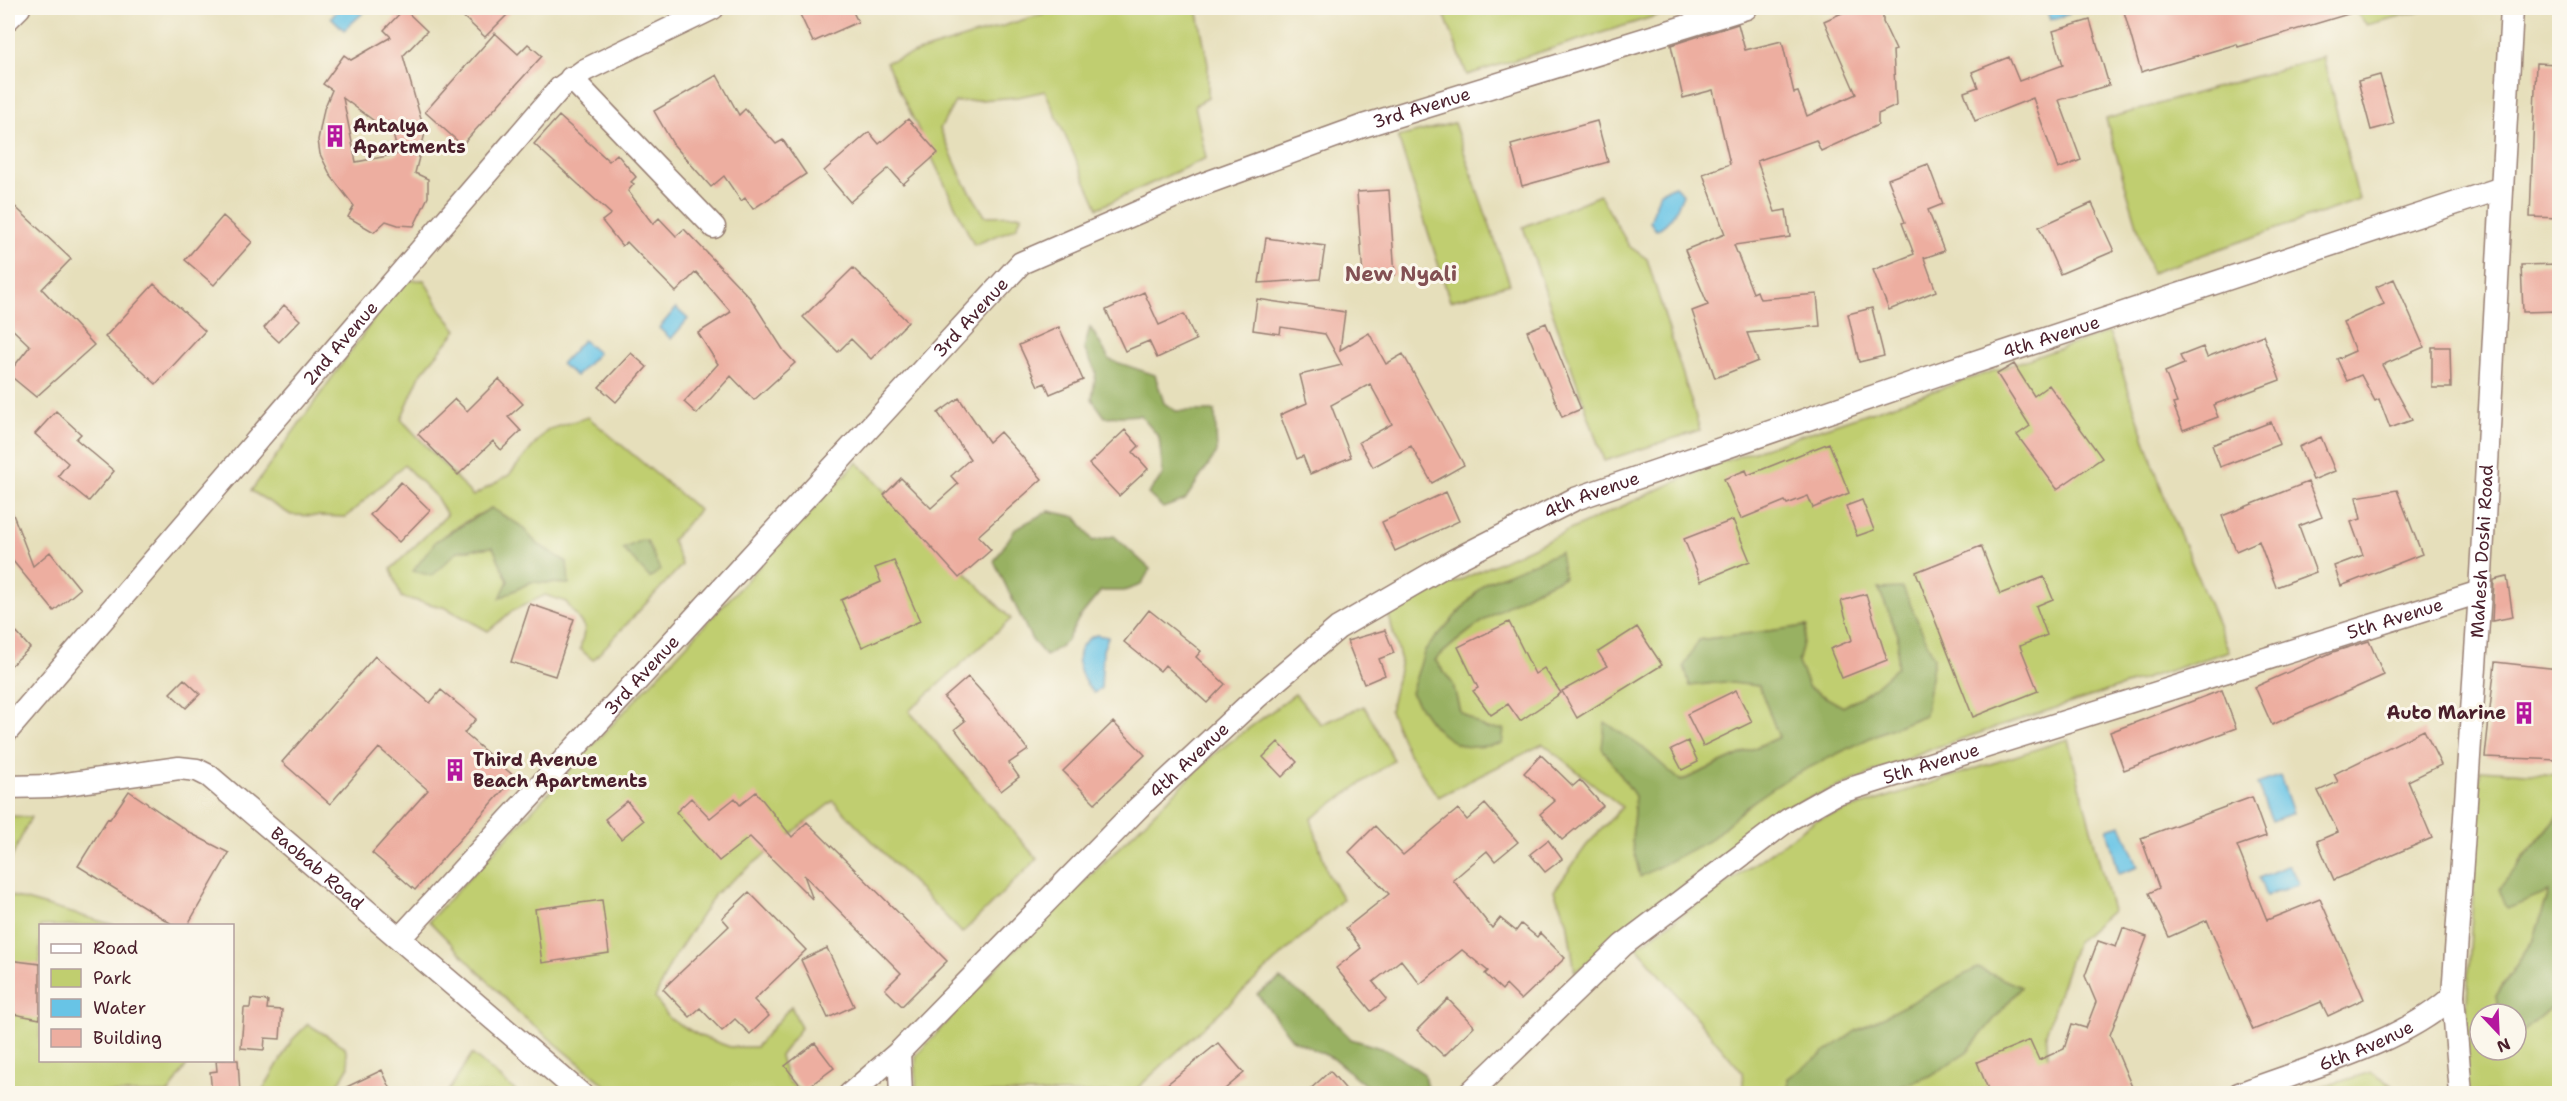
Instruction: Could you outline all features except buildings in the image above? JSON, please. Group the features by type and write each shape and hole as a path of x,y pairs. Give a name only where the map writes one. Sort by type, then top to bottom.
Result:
{"street":[{"path":"8,19 19,8"},
{"name":"2nd Avenue","path":"8,730 571,78 713,8"},
{"name":"3rd Avenue","path":"400,938 1021,263 1201,185 1363,126 1746,8"},
{"name":"Mahesh Doshi Road","path":"2461,1094 2453,996 2480,592 2512,8"},
{"path":"571,78 714,226"},
{"name":"4th Avenue","path":"850,1094 899,1052 1138,808 1256,698 1338,628 1455,560 1575,499 1956,368 2502,188"},
{"name":"5th Avenue","path":"1469,1094 1623,945 1788,820 1834,794 2480,592"},
{"name":"Baobab Road","path":"8,787 52,786 179,768 197,770 209,776 581,1094"},
{"name":"6th Avenue","path":"2239,1094 2382,1040 2436,1012 2453,996"},
{"path":"899,1052 901,1094"}],"green space":[{"path":"1062,8 1197,8 1208,64 1208,98 1195,105 1206,158 1098,208 1045,91 1018,97 955,102 940,129 963,180 985,216 1022,215 1016,228 974,245 886,62"},
{"path":"1442,8 1681,8 1467,75"},
{"path":"2352,8 2430,8 2367,25"},
{"path":"2323,57 2359,200 2151,273 2106,119"},
{"path":"1454,123 1510,284 1450,301 1398,137"},
{"path":"1600,195 1629,246 1647,259 1700,430 1604,461 1523,227"},
{"path":"424,280 443,313 457,330 420,375 401,419 473,496 509,475 547,430 588,417 699,510 672,540 682,565 593,660 580,649 585,628 566,602 545,595 512,611 488,631 446,608 401,597 391,569 447,515 437,498 404,465 346,517 291,515 251,491 401,281","holes":["491,508 521,526 537,544 567,562 568,584 531,582 501,597 508,581 493,547 458,551 436,541"]},
{"path":"1090,327 1110,360 1155,375 1164,403 1176,411 1215,411 1217,452 1185,500 1163,508 1148,494 1163,475 1159,437 1140,415 1105,417 1092,399 1096,372 1084,349"},
{"path":"2109,332 2164,496 2229,651 1937,747 1778,811 1575,972 1567,921 1554,891 1586,846 1622,807 1543,744 1438,797 1407,751 1390,711 1401,661 1388,613 1710,466","holes":["1564,577 1496,612 1465,634 1435,660 1453,684 1460,712 1486,729 1465,746 1434,727 1425,650 1485,583","1879,589 1903,589 1934,658 1925,715 1833,754 1788,778 1748,806 1710,840 1632,842 1635,796 1643,748 1680,781 1779,737 1759,686 1723,682 1690,686 1699,640 1807,626 1798,663 1809,688 1843,707 1869,692 1897,667 1898,635"]},
{"path":"857,462 1011,619 909,711 1037,859 962,933 833,801 715,894 671,962 655,998 670,1019 700,1036 730,1047 756,1047 791,1006 801,1028 780,1056 787,1080 803,1093 615,1093 519,1013 429,921"},
{"path":"491,508 521,526 537,544 567,562 569,584 531,582 500,598 508,581 493,547 458,551 432,576 413,571 436,541"},
{"path":"1049,511 1076,517 1093,541 1114,536 1150,569 1141,585 1124,591 1101,591 1079,618 1066,642 1046,656 1032,640 994,561 1016,528"},
{"path":"641,540 647,541 660,570 650,578 623,549"},
{"path":"1560,552 1564,577 1496,612 1465,634 1435,660 1453,684 1460,712 1486,729 1504,729 1502,744 1473,747 1455,742 1439,732 1411,693 1425,650 1485,583"},
{"path":"1903,588 1934,658 1925,715 1880,733 1790,777 1748,805 1710,840 1640,877 1632,842 1635,796 1602,748 1605,722 1643,748 1681,781 1779,737 1759,686 1723,682 1690,686 1684,666 1699,640 1807,626 1798,663 1809,688 1843,707 1869,692 1897,667 1898,635 1879,589"},
{"path":"1295,694 1321,724 1364,706 1394,760 1311,819 1328,874 1343,899 1132,1093 916,1093 916,1056 992,972 1214,754"},
{"path":"2068,739 2112,911 2076,943 2046,1033 2050,1073 2056,1093 1882,1093 1965,1054 2021,987 1977,968 1788,1078 1789,1093 1744,1093 1742,1072 1637,947 1816,820"},
{"path":"2480,770 2559,775 2559,815 2519,863 2549,891 2534,939 2496,995 2497,1002 2468,1002 2468,1062 2528,1062 2528,1028 2554,1005 2559,980 2559,1093 2466,1093 2464,1058"},
{"path":"2559,815 2559,980 2554,1005 2528,1028 2528,1002 2497,1002 2496,996 2534,939 2549,892 2507,909 2499,889"},
{"path":"8,816 31,817 8,865"},
{"path":"8,895 110,924 39,924 39,1062 188,1062 169,1093 8,1093"},
{"path":"1977,968 2021,987 1965,1054 1930,1076 1882,1093 1789,1093 1788,1078 1856,1031"},
{"path":"1280,979 1320,1007 1351,1039 1390,1051 1424,1074 1428,1093 1375,1093 1334,1059 1292,1039 1257,994"},
{"path":"308,1024 345,1047 349,1066 333,1093 261,1093 292,1040"},
{"path":"472,1054 518,1093 447,1093"},
{"path":"2371,1072 2404,1093 2303,1093"}],"water":[{"path":"341,8 366,10 344,30 331,17"},
{"path":"2046,8 2067,8 2069,14 2050,20"},
{"path":"1675,186 1683,194 1670,219 1656,230 1650,222 1660,192"},
{"path":"676,308 688,319 671,339 659,328"},
{"path":"583,340 598,353 576,376 561,364"},
{"path":"1096,635 1108,637 1103,650 1101,688 1094,693 1083,678 1079,654 1087,640"},
{"path":"2280,776 2293,813 2272,821 2257,784"},
{"path":"2121,825 2138,867 2119,874 2107,829"},
{"path":"2289,865 2299,884 2266,896 2259,878"}],"place":[{"name":"Antalya Apartments","path":"335,136"},
{"name":"Auto Marine","path":"2524,713"},
{"name":"Third Avenue Beach Apartments","path":"455,770"}],"district":[{"name":"New Nyali","path":"1401,274"}]}
